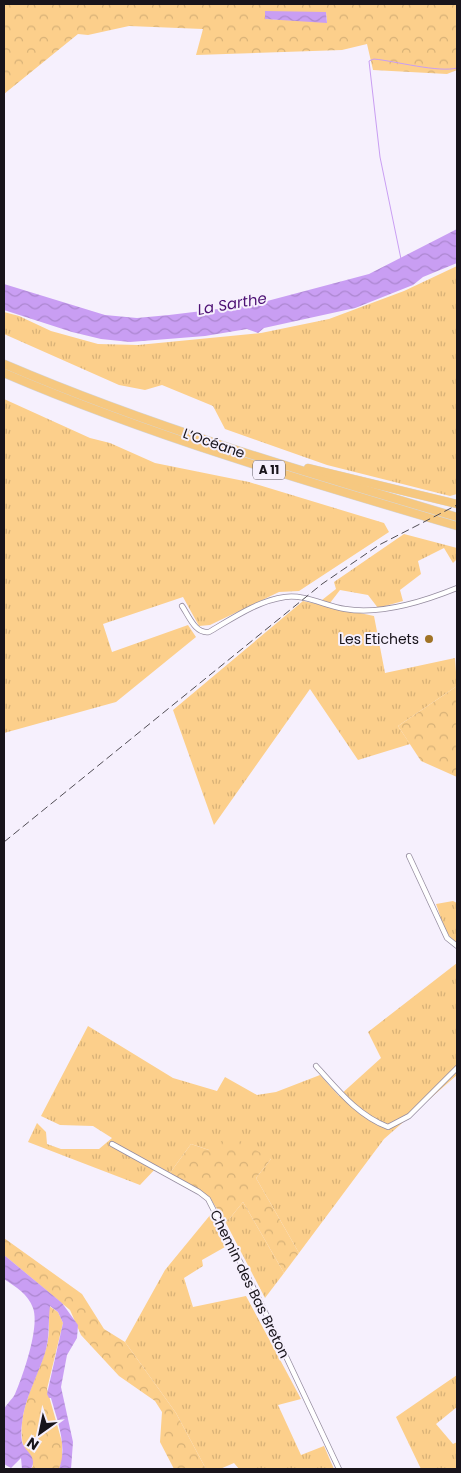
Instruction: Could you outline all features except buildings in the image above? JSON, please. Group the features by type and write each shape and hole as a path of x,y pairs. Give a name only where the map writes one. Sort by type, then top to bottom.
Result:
{"highway":[{"name":"L’Océane","path":"4,364 93,400 293,469 457,517"},
{"name":"L’Océane","path":"4,373 92,409 259,467 457,526"},
{"path":"293,469 304,467 398,488 457,504"}],"street":[{"path":"182,606 202,633 209,632 243,612 268,601 285,597 294,596 344,609 370,612 442,594 457,588"},
{"path":"409,856 447,938 457,946"},
{"path":"316,1066 350,1104 377,1123 388,1127 409,1116 457,1068"},
{"name":"Chemin des Bas Breton","path":"112,1144 199,1192 208,1200 257,1295 339,1469"}],"green space":[{"path":"4,4 457,4 457,70 447,74 373,70 367,44 342,50 196,55 203,29 129,26 88,35 78,34 4,94","holes":["265,12 326,12 327,22 266,19"]},
{"path":"457,266 457,494 450,496 327,465 225,429 213,406 162,385 145,390 119,385 4,334 4,312 19,316 51,331 98,344 138,345 261,333 329,319 404,291"},
{"path":"4,399 90,438 110,443 155,463 249,482 384,523 389,532 299,591 279,592 210,625 199,626 183,597 103,624 112,652 188,625 196,637 116,702 4,733"},
{"path":"404,534 457,548 457,559 453,563 444,548 418,561 421,574 400,590 403,601 378,608 368,595 340,590 330,603 322,600 336,589 334,582"},
{"path":"303,601 374,616 385,673 455,658 457,686 398,726 410,744 358,760 310,689 214,825 173,710"},
{"path":"457,686 457,777 421,761 398,726"},
{"path":"453,901 457,903 457,943 446,931 436,904"},
{"path":"457,963 457,1075 384,1139 299,1253 256,1178 271,1159 209,1150 191,1144 170,1173 158,1166 140,1185 28,1142 37,1123 46,1132 47,1144 61,1149 99,1149 112,1138 93,1126 60,1125 41,1116 88,1026 173,1078 217,1091 225,1077 257,1095 276,1092 320,1075 339,1096 381,1058 368,1032"},
{"path":"230,1135 271,1159 256,1178 299,1253 284,1273 243,1202 226,1223 210,1198 170,1173 191,1144 209,1150"},
{"path":"243,1202 284,1273 265,1298 226,1223"},
{"path":"211,1214 225,1247 202,1260 203,1266 184,1278 193,1307 246,1296 301,1399 278,1405 301,1455 324,1446 334,1469 239,1469 234,1463 220,1469 206,1469 176,1413 125,1342 165,1270"},
{"path":"4,1238 82,1294 104,1329 125,1342 176,1413 206,1469 174,1469 160,1442 162,1412 155,1401 119,1376 81,1335 70,1310 4,1255"},
{"path":"49,1306 58,1312 63,1323 47,1389 62,1442 62,1461 59,1469 31,1469 33,1466 23,1445 23,1416 29,1394 47,1347"},
{"path":"457,1375 457,1407 436,1424 453,1444 457,1442 457,1469 421,1469 396,1417"}],"water":[{"path":"265,11 326,12 327,23 265,19"},
{"name":"La Sarthe","path":"457,229 457,263 423,277 413,285 355,308 264,328 258,333 247,329 205,336 130,342 101,339 72,332 4,310 4,284 105,315 137,318 252,305 369,274"},
{"path":"4,1255 62,1303 78,1325 77,1338 67,1355 61,1387 73,1442 71,1469 59,1469 62,1451 61,1433 51,1398 47,1394 63,1323 58,1312 50,1306 47,1347 23,1414 22,1442 32,1457 33,1465 31,1469 22,1469 21,1458 11,1468 4,1464 3,1415 5,1408 15,1394 26,1364 35,1316 28,1299 21,1291 4,1279"}],"waterway":[{"path":"401,259 380,157 369,61 374,59 439,69 457,68"}],"railway":[{"path":"4,842 322,584 379,545 457,505"}],"place":[{"name":"Les Etichets","path":"429,639"}]}
